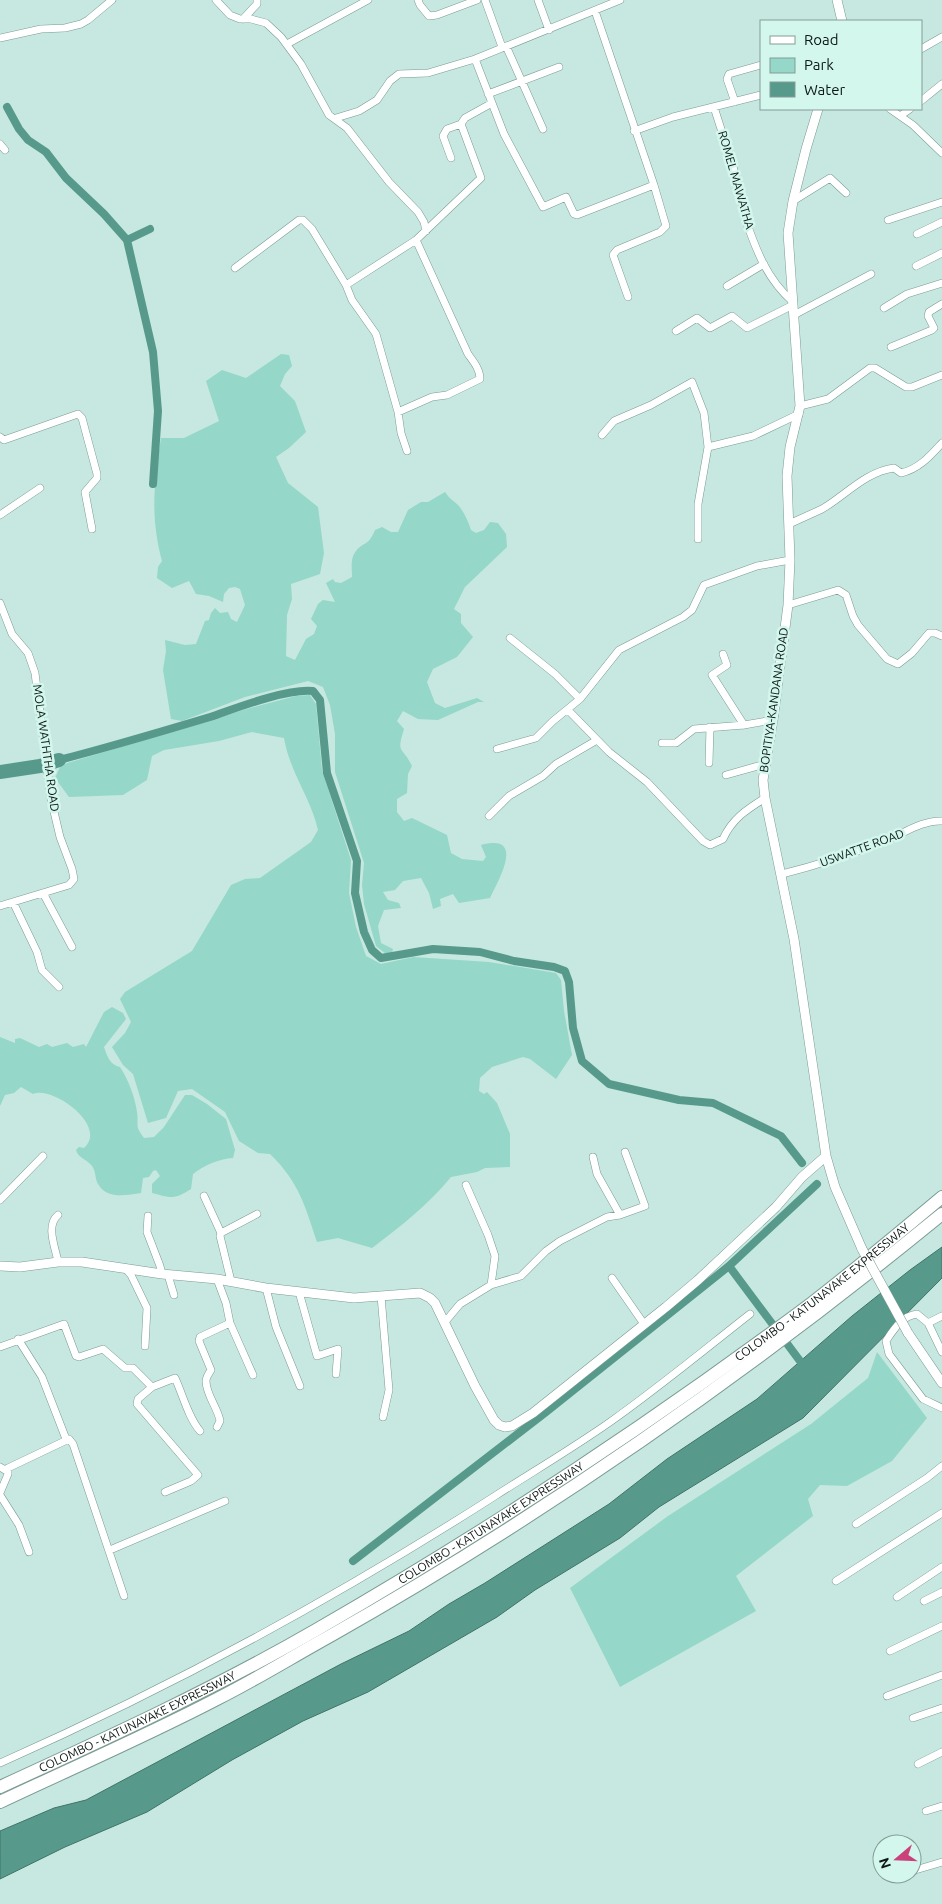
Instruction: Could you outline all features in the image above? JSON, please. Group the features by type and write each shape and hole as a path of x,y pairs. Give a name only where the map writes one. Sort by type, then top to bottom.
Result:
{"highway":[{"name":"COLOMBO - KATUNAYAKE EXPRESSWAY","path":"0,1787 136,1724 315,1631 485,1529 653,1418 776,1329 942,1197"},
{"name":"COLOMBO - KATUNAYAKE EXPRESSWAY","path":"0,1802 220,1698 404,1594 522,1521 633,1447 784,1340 942,1214"}],"street":[{"path":"0,38 81,24 112,0"},
{"path":"216,0 230,15 243,20 251,19 266,23 286,44 301,64 326,110 347,128 388,182 418,212 424,222 426,231"},
{"path":"243,20 257,4 258,0"},
{"path":"286,44 368,0"},
{"path":"418,0 429,16 437,15 477,0"},
{"path":"485,0 504,46 543,129"},
{"path":"538,0 549,30"},
{"path":"336,118 358,111 376,100 390,81 399,74 428,73 475,59 620,0"},
{"path":"838,0 842,20"},
{"path":"595,11 666,226 660,232 617,250 613,254 628,297"},
{"path":"922,48 942,37"},
{"path":"475,59 504,134 543,207 566,197 574,214 577,215 654,185"},
{"path":"735,102 727,79 729,74 760,65"},
{"path":"488,94 558,67"},
{"path":"922,99 942,84"},
{"path":"634,131 673,117 760,95"},
{"path":"451,158 443,136 447,129 461,124 464,118 492,103"},
{"name":"ROMEL MAWATHA","path":"714,107 738,186 745,217 769,276 792,303"},
{"name":"BOPITIYA-KANDANA ROAD","path":"818,110 793,201 788,233 799,410 790,448 787,476 790,560 788,605 763,780 794,939 826,1156 834,1186 862,1249 908,1333 942,1383"},
{"path":"891,110 913,125 942,153"},
{"path":"900,116 909,110"},
{"path":"346,285 416,240 480,178 461,124"},
{"path":"793,201 830,178 846,193"},
{"path":"888,220 942,202"},
{"path":"235,268 299,220 303,220 312,229 346,285 352,300 376,334 407,451"},
{"path":"917,234 942,222"},
{"path":"398,412 432,397 446,395 480,379 480,374 468,354 416,240"},
{"path":"916,266 942,253"},
{"path":"727,286 764,264"},
{"path":"794,315 871,274"},
{"path":"884,308 908,294 942,283"},
{"path":"676,331 697,318 710,328 732,316 747,328 792,303"},
{"path":"891,347 932,330 934,328 928,316 929,312 942,304"},
{"path":"708,447 753,436 799,410 828,399 870,368 875,368 906,387 912,387 942,376"},
{"path":"602,435 614,422 651,405 692,382 704,413 708,447 698,504 698,540"},
{"path":"0,437 4,440 78,414 82,418 97,474 85,492 92,529"},
{"path":"789,524 822,508 882,470 894,468 901,473 912,471 942,442"},
{"path":"0,514 40,488"},
{"path":"497,749 536,738 553,720 580,699 618,650 683,617 692,610 704,585 757,566 790,560"},
{"path":"788,605 838,590 846,595 853,616 864,632 887,659 898,664 912,653 929,633 942,636"},
{"name":"MOLA WATHTHA ROAD","path":"0,603 12,634 28,653 35,673 46,764 60,836 74,879 69,885 0,906"},
{"path":"510,638 555,674 580,699"},
{"path":"723,654 727,665 712,675 744,725"},
{"path":"568,710 609,752 647,782 710,845 723,839 729,827 743,811 765,798"},
{"path":"662,743 676,743 694,730 773,720"},
{"path":"709,763 710,727"},
{"path":"489,816 509,796 543,776 556,764 597,740"},
{"path":"726,775 765,764"},
{"name":"USWATTE ROAD","path":"782,874 832,861 895,838 932,820 942,821"},
{"path":"43,893 72,947"},
{"path":"12,902 37,952 42,970 59,987"},
{"path":"445,1322 460,1304 491,1285 521,1276 546,1251 560,1241 607,1217 620,1215 645,1206 625,1152"},
{"path":"0,1200 43,1156"},
{"path":"0,1266 20,1267 58,1262 82,1262 165,1274 217,1279 266,1288 354,1298 415,1292 425,1294 435,1303 475,1386 489,1410 499,1425 505,1427 533,1413 720,1260 776,1207 802,1177 826,1156"},
{"path":"593,1157 597,1174 620,1215"},
{"path":"466,1185 495,1256 491,1285"},
{"path":"204,1196 221,1233 220,1236 231,1281"},
{"path":"221,1233 257,1214"},
{"path":"58,1215 54,1219 51,1231 58,1262"},
{"path":"148,1216 147,1232 174,1295"},
{"path":"125,1267 131,1275 147,1308 145,1346"},
{"path":"612,1278 644,1324"},
{"path":"217,1279 226,1304 230,1323 253,1375"},
{"path":"266,1288 276,1327 300,1386"},
{"path":"299,1292 318,1356 338,1350 336,1374"},
{"path":"381,1296 389,1390 383,1417"},
{"path":"0,1763 88,1724 249,1642 338,1592 443,1529 609,1422 750,1314"},
{"path":"942,1352 928,1323 917,1314 910,1315 896,1326 886,1341 889,1354 922,1399 942,1408"},
{"path":"928,1323 942,1316"},
{"path":"217,1427 220,1421 218,1412 206,1380 211,1370 199,1341 200,1337 230,1323"},
{"path":"0,1336 2,1346 64,1324 76,1356 79,1357 104,1349 125,1368 133,1368 152,1387"},
{"path":"18,1339 42,1377 66,1440"},
{"path":"165,1492 191,1481 198,1475 137,1404 138,1399 152,1387 175,1378 185,1398 192,1422 200,1431"},
{"path":"0,1467 5,1470 69,1439 73,1444 124,1596"},
{"path":"856,1524 927,1478 942,1466"},
{"path":"8,1468 8,1474 0,1494 19,1525 29,1552"},
{"path":"110,1550 225,1501"},
{"path":"836,1581 942,1513"},
{"path":"897,1597 942,1567"},
{"path":"924,1601 942,1592"},
{"path":"890,1651 942,1626"},
{"path":"887,1696 942,1675"},
{"path":"913,1718 942,1708"},
{"path":"918,1764 942,1752"},
{"path":"926,1811 942,1806"},
{"path":"922,1868 942,1862"}],"green space":[{"path":"281,354 289,355 292,366 285,374 280,386 295,401 306,432 276,457 288,483 318,507 324,553 320,574 291,584 292,599 287,615 286,656 295,660 306,639 314,634 317,626 311,619 318,604 323,600 335,602 326,583 333,579 335,582 341,583 352,577 354,554 370,539 375,530 382,527 391,532 398,532 408,510 421,502 428,502 445,492 462,510 471,530 476,533 484,530 490,522 498,523 506,534 507,547 465,587 454,609 461,614 461,623 473,637 457,657 433,669 427,682 435,703 445,708 477,698 484,702 478,702 438,720 418,719 403,711 397,721 404,729 400,747 412,766 408,774 407,793 397,799 397,812 404,821 412,818 447,835 451,853 462,859 483,861 486,857 481,845 495,843 503,846 506,851 506,860 490,898 459,903 453,894 440,899 441,906 433,909 429,893 421,878 403,881 395,890 383,892 388,900 399,903 401,908 384,910 378,926 381,943 393,949 392,953 386,954 376,946 364,904 362,885 364,863 335,772 335,734 330,705 323,687 308,681 245,697 182,721 171,719 163,670 166,651 165,640 185,645 196,644 205,621 209,620 215,608 220,613 228,612 231,619 237,622 245,605 240,589 235,587 229,588 224,594 223,602 209,596 196,594 189,581 172,588 157,578 158,567 162,561 158,545 154,499 161,438 184,438 219,421 206,381 222,370 246,378"},
{"path":"310,695 316,704 322,770 351,860 349,893 356,927 366,956 381,964 413,957 489,962 556,973 561,980 564,1011 572,1055 556,1079 530,1059 523,1057 492,1067 480,1078 479,1091 484,1094 487,1092 497,1103 510,1134 510,1167 485,1168 477,1172 451,1177 424,1206 372,1248 338,1238 317,1242 300,1195 280,1164 270,1154 258,1153 239,1141 225,1112 192,1089 178,1091 166,1118 148,1123 133,1074 123,1065 112,1047 125,1033 131,1022 120,999 125,992 192,951 231,885 245,879 260,878 311,842 318,830 311,807 291,763 284,738 252,732 219,741 164,750 152,756 147,780 123,795 69,797 55,778 61,765 250,708 296,696"},
{"path":"112,1007 123,1013 126,1019 104,1047 109,1060 120,1067 133,1094 138,1128 144,1138 154,1137 164,1127 185,1095 192,1095 226,1119 235,1150 233,1158 207,1165 193,1174 191,1189 180,1195 168,1197 152,1193 152,1184 160,1176 156,1170 149,1177 143,1178 141,1193 118,1195 102,1189 97,1182 92,1166 76,1150 79,1147 84,1148 90,1139 89,1129 84,1119 64,1101 42,1093 33,1094 21,1087 14,1093 5,1095 0,1106 0,1037 15,1043 15,1039 20,1038 39,1047 47,1044 52,1047 67,1043 73,1047 84,1044 86,1047 104,1012"},
{"path":"877,1352 927,1418 892,1461 847,1486 820,1485 808,1499 813,1516 736,1576 756,1611 620,1687 570,1588 668,1516 811,1424 868,1378"}],"water":[{"path":"942,1247 942,1278 803,1418 659,1507 620,1538 535,1590 497,1617 368,1692 303,1721 232,1760 147,1812 65,1847 0,1879 0,1831 54,1808 86,1800 341,1664 409,1631 609,1504 667,1459 757,1399 852,1316"}],"waterway":[{"path":"7,107 19,129 28,140 46,152 66,178 104,214 127,240 150,229"},
{"path":"127,240 153,352 158,411 153,484"},
{"path":"59,760 116,745 276,696 313,691 320,700 327,773 357,861 355,893 364,932 372,950 381,958 433,949 480,952 514,961 554,967 565,971 569,982 573,1028 582,1061 609,1084 679,1100 713,1103 781,1136 802,1163"},
{"path":"0,772 40,766 59,760"},
{"path":"353,1561 546,1412 729,1266 817,1184"},
{"path":"729,1266 806,1369"}]}
